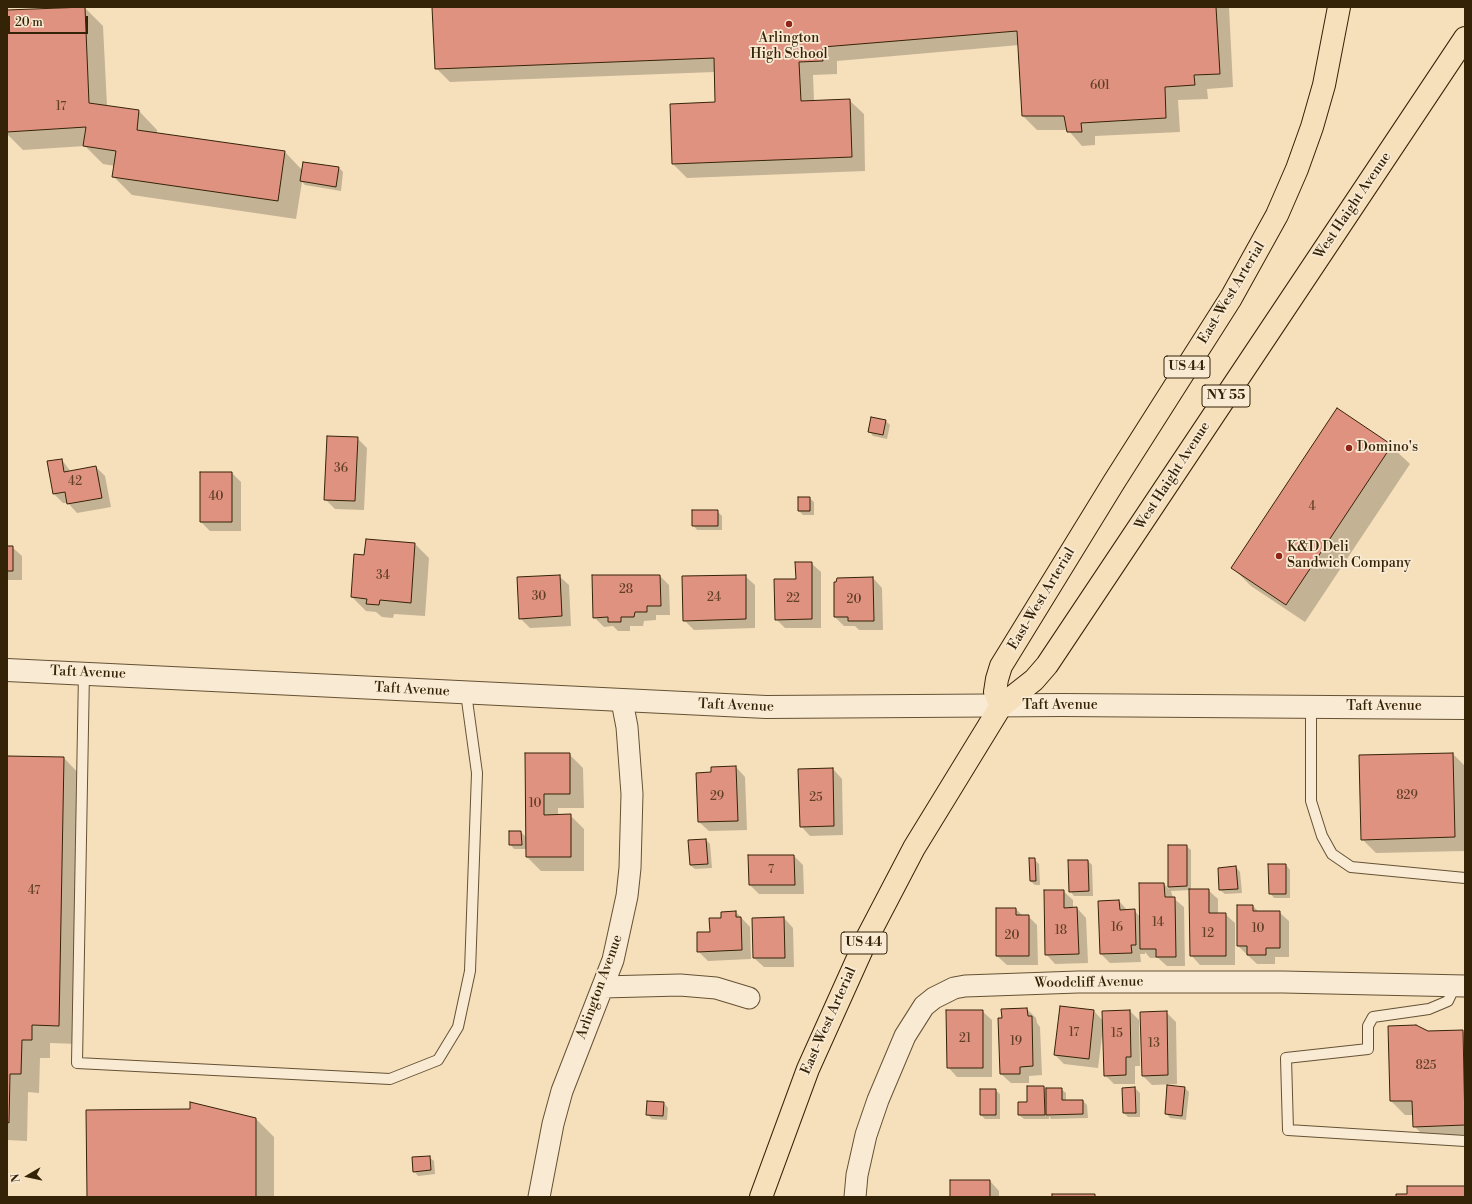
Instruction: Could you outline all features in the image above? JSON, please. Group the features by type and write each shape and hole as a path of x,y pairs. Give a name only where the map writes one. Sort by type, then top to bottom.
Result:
{"main road":[{"name":"East-West Arterial","path":"761,1197 808,1069 867,938 914,848 1001,706 995,692 996,679 1001,666 1110,488 1231,298 1277,215 1297,169 1312,127 1324,85 1339,7"},
{"name":"West Haight Avenue","path":"1001,706 1034,680 1048,665 1465,38"}],"street":[{"name":"Taft Avenue","path":"7,670 84,672 466,693 766,707 1001,706 1465,708"},
{"name":"Arlington Avenue","path":"539,1197 551,1131 562,1091 604,987 621,928 630,868 632,794 627,727 622,701"},
{"name":"Woodcliff Avenue","path":"855,1197 866,1135 878,1100 906,1036 924,1006 939,994 954,988 966,986 1149,982 1283,982 1460,986"},
{"path":"604,987 680,985 716,988 749,998"}],"lane":[{"path":"84,672 77,1063 390,1079 438,1060 458,1027 470,970 477,773 466,693"},
{"path":"1310,707 1312,801 1322,836 1332,854 1351,866 1465,878"},
{"path":"1460,986 1448,1001 1428,1009 1373,1018 1368,1026 1368,1049 1286,1058 1288,1130 1465,1141"}],"building":[{"path":"85,7 89,103 139,110 137,130 285,151 278,201 112,177 116,151 83,146 86,127 7,132 7,10"},
{"path":"432,7 1216,7 1220,74 1194,75 1195,85 1165,87 1166,118 1081,123 1082,132 1067,132 1064,116 1022,116 1017,31 823,47 823,61 799,62 801,101 850,99 852,157 672,164 670,104 715,102 714,58 435,69"},
{"path":"303,162 339,167 336,187 300,181"},
{"path":"1337,408 1392,445 1286,605 1231,568"},
{"path":"871,417 886,420 883,435 868,432"},
{"path":"327,436 358,437 355,501 324,500"},
{"path":"62,459 64,472 96,466 102,498 67,504 65,492 53,494 47,461"},
{"path":"200,472 232,472 232,522 200,522"},
{"path":"798,497 810,497 810,511 798,511"},
{"path":"692,510 718,510 718,526 692,526"},
{"path":"366,539 415,543 411,603 380,600 379,605 366,604 367,599 351,597 354,554 364,555"},
{"path":"7,546 13,546 13,571 7,571"},
{"path":"795,562 812,562 812,619 775,620 774,579 796,579"},
{"path":"560,575 562,616 519,619 517,577"},
{"path":"592,575 660,575 661,606 647,606 647,612 635,612 634,617 621,617 621,622 608,622 608,617 593,618"},
{"path":"746,575 746,619 683,621 682,576"},
{"path":"873,577 874,621 848,621 848,617 834,617 834,582 836,582 837,578"},
{"path":"525,753 570,753 570,794 544,794 544,815 571,814 571,857 526,857"},
{"path":"1453,753 1455,837 1361,840 1359,755"},
{"path":"7,756 64,757 59,1026 32,1025 32,1040 22,1040 21,1074 10,1074 9,1123 7,1122"},
{"path":"736,766 738,821 698,822 696,773 711,772 711,767"},
{"path":"833,768 834,826 800,827 798,769"},
{"path":"509,831 521,831 522,845 509,845"},
{"path":"706,839 708,864 690,865 688,840"},
{"path":"1168,845 1187,845 1187,886 1168,887"},
{"path":"748,855 794,855 795,885 749,885"},
{"path":"1029,858 1035,858 1036,881 1030,881"},
{"path":"1068,860 1088,860 1089,891 1069,892"},
{"path":"1268,864 1286,864 1286,894 1269,894"},
{"path":"1236,866 1238,889 1219,890 1218,868"},
{"path":"1139,883 1164,883 1165,897 1175,897 1176,957 1156,957 1156,949 1140,949"},
{"path":"1189,889 1209,889 1209,913 1226,913 1226,956 1190,956"},
{"path":"1044,890 1064,890 1064,908 1077,907 1079,954 1045,955"},
{"path":"1119,900 1120,910 1135,909 1136,945 1131,945 1132,953 1100,954 1098,901"},
{"path":"1237,905 1253,905 1253,911 1280,911 1280,948 1266,948 1266,955 1247,955 1247,946 1237,946"},
{"path":"996,908 1016,908 1016,915 1029,915 1029,956 996,956"},
{"path":"736,911 736,917 741,917 742,950 697,952 697,932 710,932 709,918 721,918 721,912"},
{"path":"784,917 785,958 753,958 752,918"},
{"path":"1060,1006 1094,1010 1089,1059 1054,1055"},
{"path":"1027,1008 1028,1016 1032,1016 1033,1066 1020,1067 1020,1074 1000,1074 998,1018 1002,1018 1001,1009"},
{"path":"946,1010 983,1010 983,1068 947,1068"},
{"path":"1130,1010 1131,1057 1126,1057 1126,1075 1104,1076 1102,1011"},
{"path":"1167,1011 1168,1075 1142,1076 1140,1012"},
{"path":"1416,1025 1428,1031 1463,1030 1465,1125 1413,1127 1412,1101 1390,1101 1388,1026"},
{"path":"1167,1085 1185,1087 1182,1116 1165,1114"},
{"path":"1027,1086 1044,1086 1045,1115 1018,1115 1018,1102 1027,1102"},
{"path":"1135,1087 1136,1113 1123,1113 1122,1088"},
{"path":"1046,1088 1062,1088 1062,1100 1083,1100 1083,1114 1046,1115"},
{"path":"980,1089 996,1089 996,1115 980,1115"},
{"path":"647,1101 664,1102 663,1116 646,1115"},
{"path":"190,1102 256,1118 256,1197 87,1197 86,1110 190,1109"},
{"path":"430,1156 431,1170 413,1172 412,1157"},
{"path":"950,1180 990,1180 990,1197 950,1197"},
{"path":"1407,1186 1465,1186 1465,1197 1396,1197 1396,1194 1407,1194"},
{"path":"1052,1194 1095,1194 1095,1197 1052,1197"}],"place":[{"name":"Arlington High School","path":"789,24"},
{"name":"Domino's","path":"1349,448"},
{"name":"K&D Deli Sandwich Company","path":"1279,556"}]}
